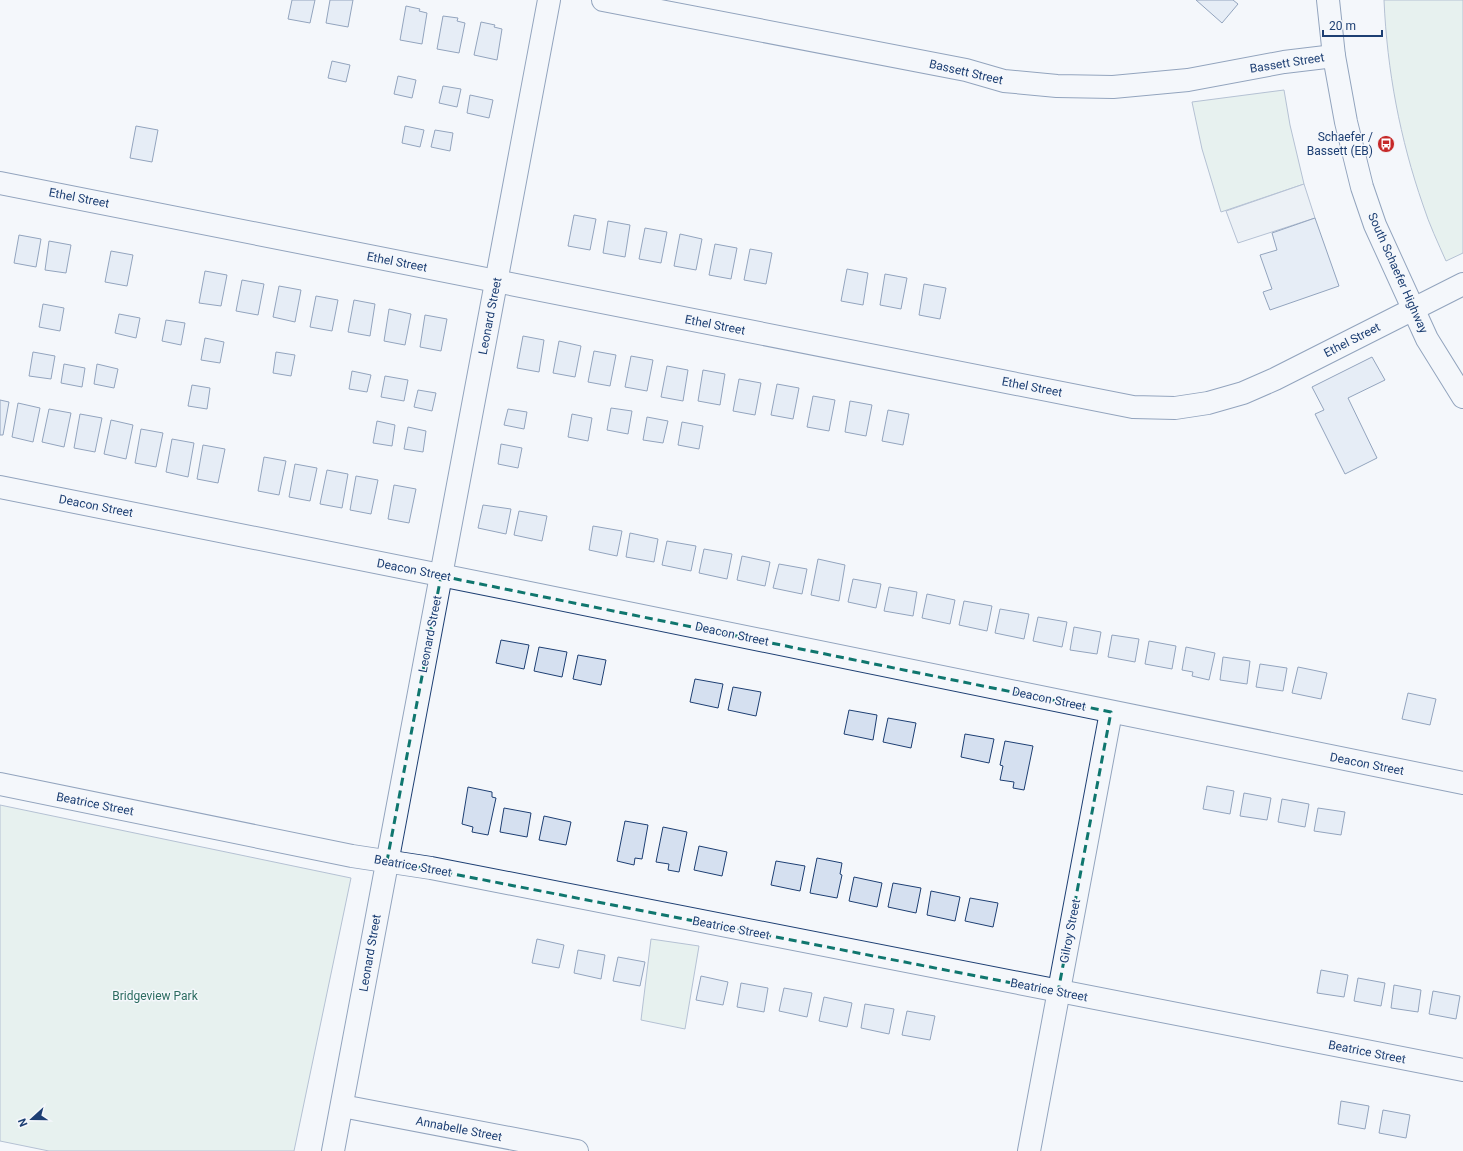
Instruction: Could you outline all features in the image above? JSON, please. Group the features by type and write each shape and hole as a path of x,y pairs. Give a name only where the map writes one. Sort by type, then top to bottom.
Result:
{"street":[{"name":"Leonard Street","path":"333,1151 549,0"},
{"name":"Bassett Street","path":"602,0 966,70 1004,81 1057,86 1113,87 1188,80 1284,62 1334,56"},
{"name":"South Schaefer Highway","path":"1328,0 1334,56 1346,122 1362,187 1375,225 1427,339 1463,397"},
{"name":"Ethel Street","path":"0,183 1133,407 1175,408 1208,403 1243,393 1414,309"},
{"path":"1414,309 1463,284"},
{"name":"Deacon Street","path":"0,487 1463,783"},
{"name":"Gilroy Street","path":"1029,1151 1111,712"},
{"name":"Beatrice Street","path":"0,784 352,856 431,868 1058,992 1463,1070"},
{"name":"Annabelle Street","path":"342,1106 577,1151"}],"highlighted area":[{"path":"441,576 1111,712 1058,992 387,861"}],"green space":[{"path":"1384,0 1463,0 1463,253 1446,261 1425,212 1401,130 1388,52"},
{"path":"1284,90 1290,125 1304,184 1221,212 1202,149 1192,102"},
{"name":"Bridgeview Park","path":"0,805 351,878 294,1151 49,1151 0,1141"},
{"path":"651,939 699,946 685,1029 641,1020"}],"shaded area":[{"path":"1304,184 1315,218 1238,243 1226,211"}],"building":[{"path":"292,0 315,0 310,23 288,19"},
{"path":"330,0 353,0 348,27 326,23"},
{"path":"1196,0 1233,0 1238,4 1222,23"},
{"path":"406,6 420,9 419,11 427,13 422,44 400,40"},
{"path":"443,16 458,18 457,21 465,23 459,53 437,49"},
{"path":"481,22 495,25 494,27 502,29 497,60 474,55"},
{"path":"332,61 350,65 346,82 328,78"},
{"path":"398,76 416,80 412,98 394,94"},
{"path":"443,86 461,89 457,107 439,103"},
{"path":"470,95 493,100 489,118 467,113"},
{"path":"136,126 158,130 152,162 130,158"},
{"path":"405,126 424,130 420,147 402,143"},
{"path":"435,130 453,133 450,151 431,147"},
{"path":"574,215 596,219 590,250 568,246"},
{"path":"1315,218 1339,286 1270,310 1263,292 1272,289 1260,255 1277,250 1272,233"},
{"path":"608,221 630,225 625,257 603,253"},
{"path":"645,228 667,232 661,263 639,259"},
{"path":"680,234 702,239 696,270 674,266"},
{"path":"19,235 41,239 36,267 14,263"},
{"path":"49,241 71,245 66,273 45,270"},
{"path":"715,244 737,248 731,279 709,275"},
{"path":"750,249 772,253 766,284 744,280"},
{"path":"111,251 133,255 127,286 105,282"},
{"path":"847,269 868,273 863,305 841,301"},
{"path":"205,271 227,275 221,306 199,303"},
{"path":"885,274 907,278 901,309 880,305"},
{"path":"242,280 264,284 258,315 236,311"},
{"path":"924,284 946,288 940,319 919,315"},
{"path":"279,286 301,290 295,322 273,317"},
{"path":"316,296 338,300 332,331 310,327"},
{"path":"354,300 375,304 370,336 348,332"},
{"path":"43,304 64,308 60,331 39,327"},
{"path":"389,309 411,314 405,345 384,341"},
{"path":"119,314 140,318 136,338 115,333"},
{"path":"425,315 447,319 441,351 420,347"},
{"path":"166,320 185,323 181,345 162,341"},
{"path":"523,336 544,340 539,372 517,368"},
{"path":"205,338 224,342 220,363 201,360"},
{"path":"559,341 581,346 575,377 553,373"},
{"path":"594,351 616,355 610,386 588,382"},
{"path":"33,352 55,356 51,379 29,376"},
{"path":"276,352 295,355 291,376 273,373"},
{"path":"631,356 653,360 647,391 625,387"},
{"path":"1372,357 1385,380 1348,398 1377,458 1345,474 1315,414 1324,410 1312,387"},
{"path":"64,364 85,368 82,387 61,383"},
{"path":"97,364 118,369 114,388 94,384"},
{"path":"667,366 688,370 683,401 661,397"},
{"path":"703,370 725,374 720,405 698,401"},
{"path":"352,371 371,375 367,392 349,389"},
{"path":"385,376 408,380 404,401 381,397"},
{"path":"739,379 761,383 755,415 733,411"},
{"path":"777,384 799,388 793,419 771,415"},
{"path":"192,385 210,388 207,409 188,406"},
{"path":"418,390 436,393 432,411 414,407"},
{"path":"813,396 835,400 829,431 807,427"},
{"path":"0,400 9,402 3,435 0,435"},
{"path":"850,401 872,405 866,436 845,432"},
{"path":"18,403 40,408 33,442 12,437"},
{"path":"611,408 632,411 628,434 607,430"},
{"path":"49,409 71,413 64,447 42,442"},
{"path":"508,409 527,412 524,429 504,425"},
{"path":"888,410 909,414 903,445 882,441"},
{"path":"80,414 102,418 95,452 74,448"},
{"path":"572,414 592,418 588,441 568,437"},
{"path":"647,417 668,421 663,443 643,440"},
{"path":"111,420 133,425 126,459 104,454"},
{"path":"377,421 395,425 392,446 373,443"},
{"path":"682,422 703,426 699,449 678,445"},
{"path":"408,427 426,431 423,452 404,449"},
{"path":"141,429 163,433 156,467 135,463"},
{"path":"172,439 194,443 188,477 166,472"},
{"path":"501,444 522,448 518,468 498,464"},
{"path":"203,445 225,449 218,483 197,479"},
{"path":"264,457 286,461 279,495 258,491"},
{"path":"295,464 317,468 310,501 289,497"},
{"path":"327,470 348,474 342,508 320,504"},
{"path":"356,476 378,480 371,514 350,510"},
{"path":"394,485 416,489 409,523 388,519"},
{"path":"483,505 511,509 506,534 478,528"},
{"path":"519,511 547,516 542,541 514,535"},
{"path":"593,526 622,531 617,556 589,550"},
{"path":"630,533 658,539 654,562 626,557"},
{"path":"667,541 696,546 691,571 662,565"},
{"path":"704,549 732,554 727,579 699,573"},
{"path":"742,556 770,562 765,586 737,580"},
{"path":"818,559 845,565 839,601 811,595"},
{"path":"779,564 807,569 802,594 773,588"},
{"path":"853,579 881,584 876,608 848,602"},
{"path":"889,587 917,592 913,616 884,611"},
{"path":"927,594 955,600 950,624 922,618"},
{"path":"964,601 992,606 987,631 959,625"},
{"path":"1000,609 1029,614 1024,639 995,633"},
{"path":"1038,617 1067,622 1062,647 1033,641"},
{"path":"1074,627 1101,632 1097,654 1070,650"},
{"path":"1112,635 1139,639 1135,662 1108,657"},
{"path":"501,640 529,645 524,669 496,663"},
{"path":"1149,641 1176,646 1172,669 1145,664"},
{"path":"539,647 567,652 562,677 534,671"},
{"path":"1186,647 1215,653 1209,680 1192,676 1193,672 1182,670"},
{"path":"578,655 606,660 601,685 573,679"},
{"path":"1223,657 1250,661 1247,684 1220,680"},
{"path":"1260,664 1287,668 1283,691 1256,687"},
{"path":"1298,667 1327,673 1321,699 1292,693"},
{"path":"695,679 723,684 718,708 690,702"},
{"path":"733,687 761,692 756,716 728,710"},
{"path":"1408,693 1436,699 1430,725 1402,719"},
{"path":"849,710 877,715 873,740 844,734"},
{"path":"888,718 916,723 911,748 883,742"},
{"path":"965,734 994,739 989,763 961,757"},
{"path":"1005,741 1033,746 1024,790 1013,788 1014,782 1000,780 1003,766 1000,765"},
{"path":"1207,786 1234,791 1230,814 1203,809"},
{"path":"468,787 492,792 492,797 496,798 488,835 472,832 473,827 462,824"},
{"path":"1244,793 1271,798 1267,820 1240,816"},
{"path":"1282,799 1309,804 1305,827 1278,822"},
{"path":"504,808 531,813 527,837 500,832"},
{"path":"1318,808 1345,812 1341,835 1314,831"},
{"path":"544,816 571,822 566,845 539,840"},
{"path":"625,821 648,825 642,859 635,858 634,865 617,861"},
{"path":"663,827 687,832 679,872 668,870 669,864 656,862"},
{"path":"699,846 727,852 722,876 694,870"},
{"path":"817,858 842,863 840,874 842,875 837,898 810,893"},
{"path":"776,861 805,866 800,891 771,885"},
{"path":"854,877 882,883 877,907 849,901"},
{"path":"893,883 921,888 916,913 888,907"},
{"path":"931,891 960,897 955,921 927,915"},
{"path":"970,898 998,903 993,927 965,921"},
{"path":"537,939 564,945 559,968 532,963"},
{"path":"578,950 605,955 601,979 574,973"},
{"path":"618,957 645,962 640,986 613,981"},
{"path":"1321,970 1348,975 1344,997 1317,993"},
{"path":"701,976 728,982 723,1005 696,1000"},
{"path":"1358,978 1385,983 1381,1006 1354,1001"},
{"path":"741,983 768,988 764,1012 737,1007"},
{"path":"1394,985 1421,990 1418,1012 1391,1008"},
{"path":"784,988 812,993 807,1017 779,1011"},
{"path":"1433,991 1460,996 1456,1019 1429,1014"},
{"path":"824,997 852,1003 847,1027 819,1021"},
{"path":"865,1004 894,1009 889,1034 861,1028"},
{"path":"907,1011 935,1016 930,1040 902,1035"},
{"path":"1341,1101 1369,1106 1365,1129 1338,1124"},
{"path":"1383,1110 1410,1115 1406,1138 1379,1133"}],"place":[{"name":"Schaefer / Bassett (EB)","path":"1386,144"}]}
